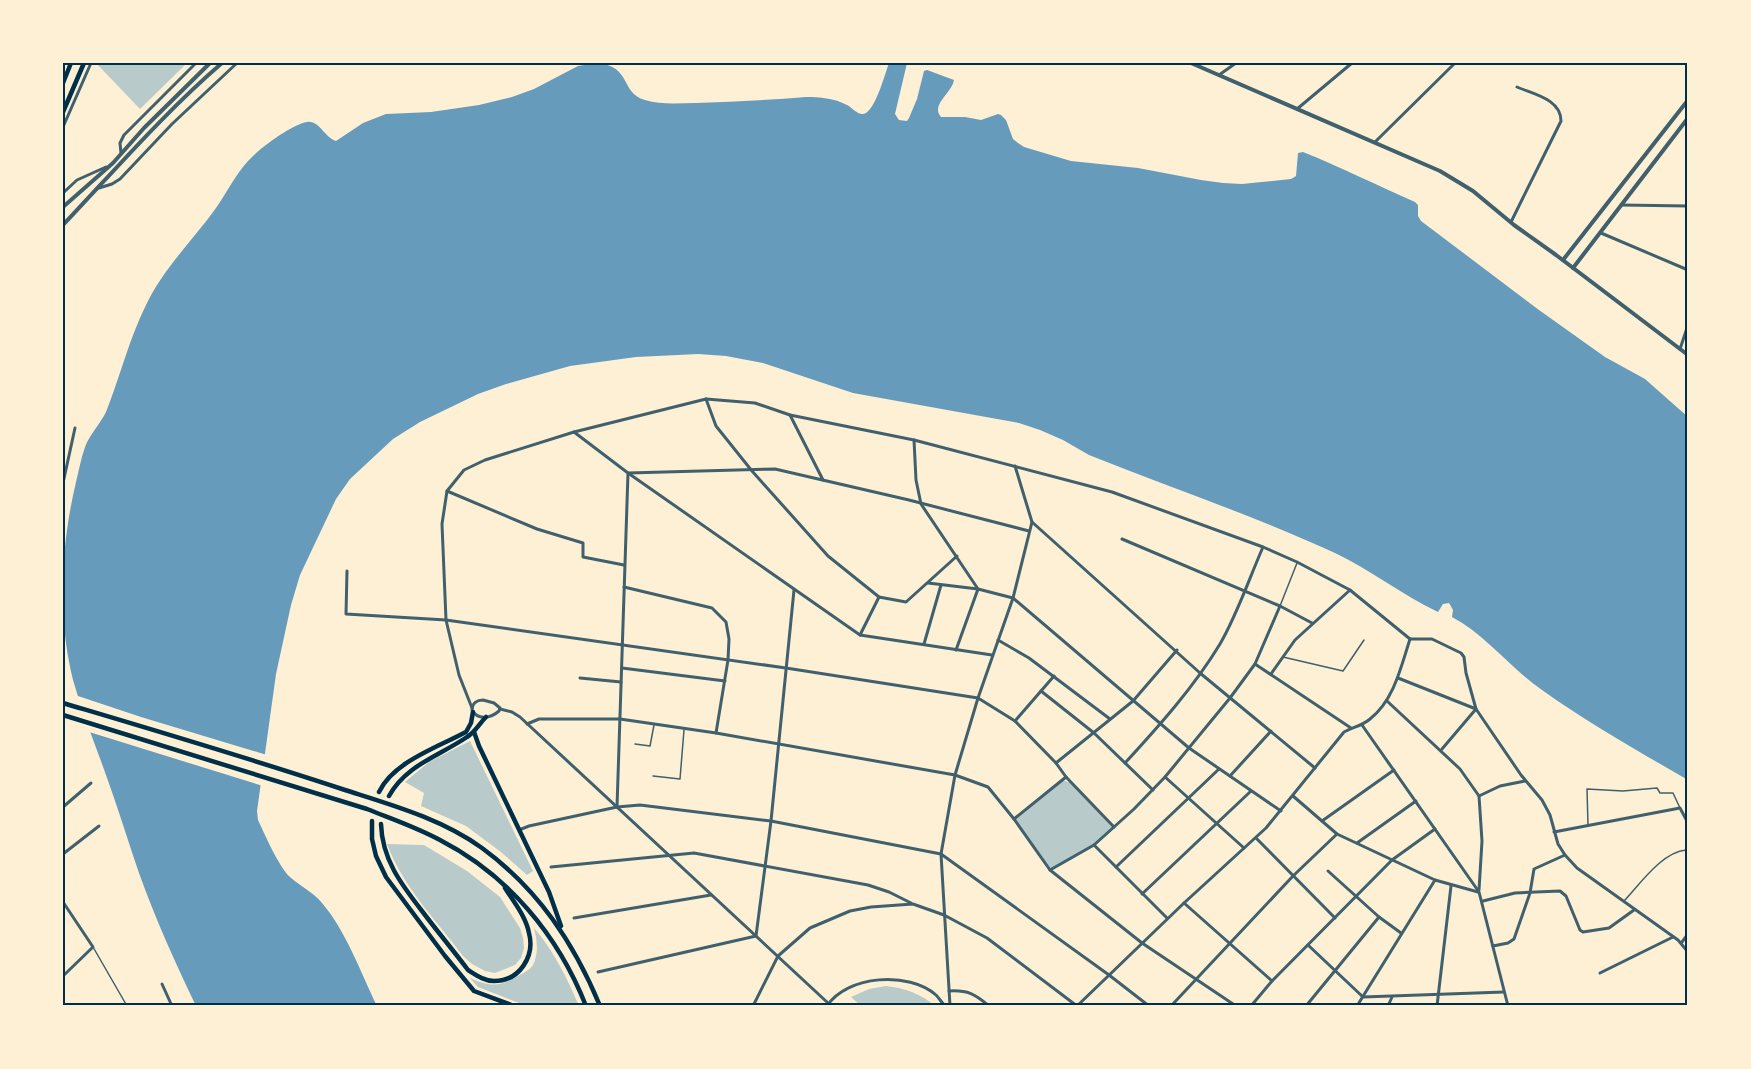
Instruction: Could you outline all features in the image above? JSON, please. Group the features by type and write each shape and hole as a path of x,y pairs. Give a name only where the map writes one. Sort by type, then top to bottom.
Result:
{"main road":[{"path":"63,83 71,63"},
{"path":"63,112 84,63"},
{"path":"63,703 302,775 415,813 453,830 505,866 536,897 563,932 590,980 600,1006"},
{"path":"379,792 386,780 408,762 466,732 471,723 472,710"},
{"path":"63,715 367,809 441,840 500,881 527,908 550,938 574,978 586,1006"},
{"path":"389,796 399,781 416,767 465,739 486,717"},
{"path":"474,732 478,746 549,892 563,932"},
{"path":"372,821 374,848 386,877 446,956 474,991 514,1006"},
{"path":"381,824 381,837 387,858 398,879 468,970 493,981 505,979 524,968 530,955 531,942 529,931 518,907 500,881"}],"street":[{"path":"63,128 91,63"},
{"path":"121,153 120,143 124,135 196,63"},
{"path":"63,207 113,163 144,128 210,63"},
{"path":"63,225 149,133 222,63"},
{"path":"99,188 116,182 180,116 237,63"},
{"path":"1191,63 1440,171 1473,191 1688,355"},
{"path":"1219,75 1236,63"},
{"path":"1297,109 1352,63"},
{"path":"1375,142 1455,63"},
{"path":"1511,222 1561,121 1559,110 1551,101 1517,87"},
{"path":"1563,260 1688,100"},
{"path":"1573,268 1688,118"},
{"path":"144,128 149,133"},
{"path":"129,155 136,162"},
{"path":"63,193 77,180 113,163"},
{"path":"93,182 99,188"},
{"path":"1621,205 1688,206"},
{"path":"1601,233 1688,270"},
{"path":"1680,349 1688,325"},
{"path":"706,399 716,426 752,471 828,556 879,597 906,602 957,555"},
{"path":"500,709 494,715 486,717 478,717 472,710 459,675 446,620 442,524 447,491 464,470 485,460 574,432 706,399 755,403 790,415 914,440 1112,492 1263,547 1297,562 1350,590 1410,639 1432,639 1461,653 1464,657 1467,680 1476,709 1525,781 1546,807 1558,844 1565,855 1577,868 1681,943 1688,952"},
{"path":"790,415 823,480"},
{"path":"63,483 75,428"},
{"path":"574,432 628,473 860,635 992,655"},
{"path":"914,440 916,480 921,504 978,589"},
{"path":"1015,466 1032,522 1200,673 1315,768"},
{"path":"628,473 775,469 1029,531"},
{"path":"617,807 628,473"},
{"path":"447,491 537,529 583,543 583,557 625,565"},
{"path":"951,1006 941,854 956,775 978,698 1012,598 1032,522"},
{"path":"1122,540 1280,606 1312,623"},
{"path":"1125,763 1161,724 1220,644 1263,547"},
{"path":"347,571 346,614 446,620 786,668 978,698 1015,721 1114,827"},
{"path":"928,583 978,589 1012,598 1189,748 1281,811"},
{"path":"924,645 941,585"},
{"path":"624,587 712,608 726,622 729,639 728,660 716,733"},
{"path":"956,650 978,589"},
{"path":"756,936 771,821 794,590"},
{"path":"1271,674 1295,640 1350,590"},
{"path":"860,635 879,597"},
{"path":"1050,870 1094,845 1165,777 1255,664 1280,606"},
{"path":"551,867 694,853 868,885 944,915 987,938 1077,1006 1184,903 1256,838 1281,811 1341,735 1362,725 1378,712 1398,678 1410,639"},
{"path":"998,640 1029,658 1110,719"},
{"path":"1056,763 1132,701 1177,650"},
{"path":"1255,664 1352,728"},
{"path":"622,668 725,681"},
{"path":"1015,721 1054,676"},
{"path":"580,678 621,682"},
{"path":"1398,678 1476,709"},
{"path":"1041,691 1094,733 1153,790"},
{"path":"466,692 479,701"},
{"path":"472,710 474,704 485,700 492,702 500,709 512,712 527,724 828,1004 850,987 885,979 920,986 936,995 945,1006"},
{"path":"1387,700 1460,769 1479,796 1482,841 1479,892"},
{"path":"1441,750 1476,709"},
{"path":"527,724 539,719 620,719 716,733 956,775 988,787 1050,870 1142,943 1236,1006"},
{"path":"1362,725 1479,892 1508,1006"},
{"path":"1230,777 1271,731"},
{"path":"1116,867 1219,769"},
{"path":"1322,821 1394,770"},
{"path":"1014,819 1066,777"},
{"path":"1165,777 1244,848"},
{"path":"1479,796 1500,786 1525,781"},
{"path":"63,807 91,783"},
{"path":"1142,894 1251,791"},
{"path":"1293,796 1337,834 1435,880 1479,892"},
{"path":"1357,843 1416,801"},
{"path":"519,830 617,807 640,805 771,821 941,854 1149,1006"},
{"path":"1554,832 1680,808 1688,823"},
{"path":"63,854 99,825"},
{"path":"1251,1006 1272,981 1392,860 1435,829"},
{"path":"1171,1006 1293,876 1337,834"},
{"path":"1256,838 1335,918"},
{"path":"1094,845 1167,919"},
{"path":"1493,945 1508,943 1514,939 1530,893 1534,869 1565,855"},
{"path":"1328,871 1379,917 1401,933"},
{"path":"1357,1006 1435,880"},
{"path":"1437,1006 1452,885"},
{"path":"1483,902 1515,893 1563,892 1583,932 1609,928 1634,910"},
{"path":"574,918 713,895"},
{"path":"63,902 93,947 63,976"},
{"path":"1184,903 1272,981"},
{"path":"753,1006 778,956 810,928 850,911 913,904"},
{"path":"1306,1006 1379,917"},
{"path":"1681,943 1688,934"},
{"path":"598,972 756,936"},
{"path":"1600,973 1673,937"},
{"path":"1308,945 1363,997 1504,992"},
{"path":"162,984 172,1006"},
{"path":"949,991 963,990 976,995 989,1006"},
{"path":"1388,1006 1392,997"}],"lane":[{"path":"1280,606 1297,562"},
{"path":"1282,657 1343,671 1364,640"},
{"path":"635,744 650,746 655,724"},
{"path":"653,776 680,779 684,729"},
{"path":"1588,826 1587,789 1623,791 1657,788 1660,793 1672,793 1680,808"},
{"path":"1623,902 1664,859 1678,850 1686,850"},
{"path":"93,947 127,1006"}],"shaded area":[{"path":"96,63 187,63 140,109"},
{"path":"470,741 533,871 527,875 466,826 421,806 424,793 405,782 429,762"},
{"path":"1063,780 1073,784 1114,827 1094,845 1050,870 1014,819"},
{"path":"387,844 424,845 467,871 500,897 520,928 523,938 524,948 521,958 515,965 495,973 485,971 463,956 411,889"},
{"path":"534,928 560,965 579,1006 527,1006 478,987 470,978 483,983 500,984 528,970 533,965 537,951"},
{"path":"886,986 912,992 935,1006 861,1006 851,997 869,989"}],"water":[{"path":"597,63 616,69 637,97 651,102 696,103 816,97 837,101 863,114 870,110 889,63 907,63 895,114 899,120 907,121 909,118 917,99 924,71 927,70 954,80 938,108 941,117 981,120 1001,115 1006,120 1013,139 1024,147 1071,161 1138,168 1201,180 1242,184 1291,179 1296,176 1298,153 1303,152 1415,202 1418,205 1418,216 1421,221 1605,357 1645,379 1688,417 1688,780 1595,725 1542,690 1476,633 1452,617 1453,610 1449,603 1443,604 1438,612 1335,553 1244,514 1089,455 1040,430 1019,423 853,393 763,363 726,356 698,354 636,357 570,366 478,394 420,422 393,439 350,479 336,499 300,575 276,674 257,811 258,820 281,866 318,899 331,914 377,1006 196,1006 139,873 77,695 68,656 63,606 64,555 71,506 85,447 106,412 135,331 153,292 216,208 242,168 271,141 294,127 311,122 336,141 363,123 386,114 431,112 479,105 534,89 578,66"}],"pier":[{"path":"75,695 267,755 263,786 86,731"}]}
